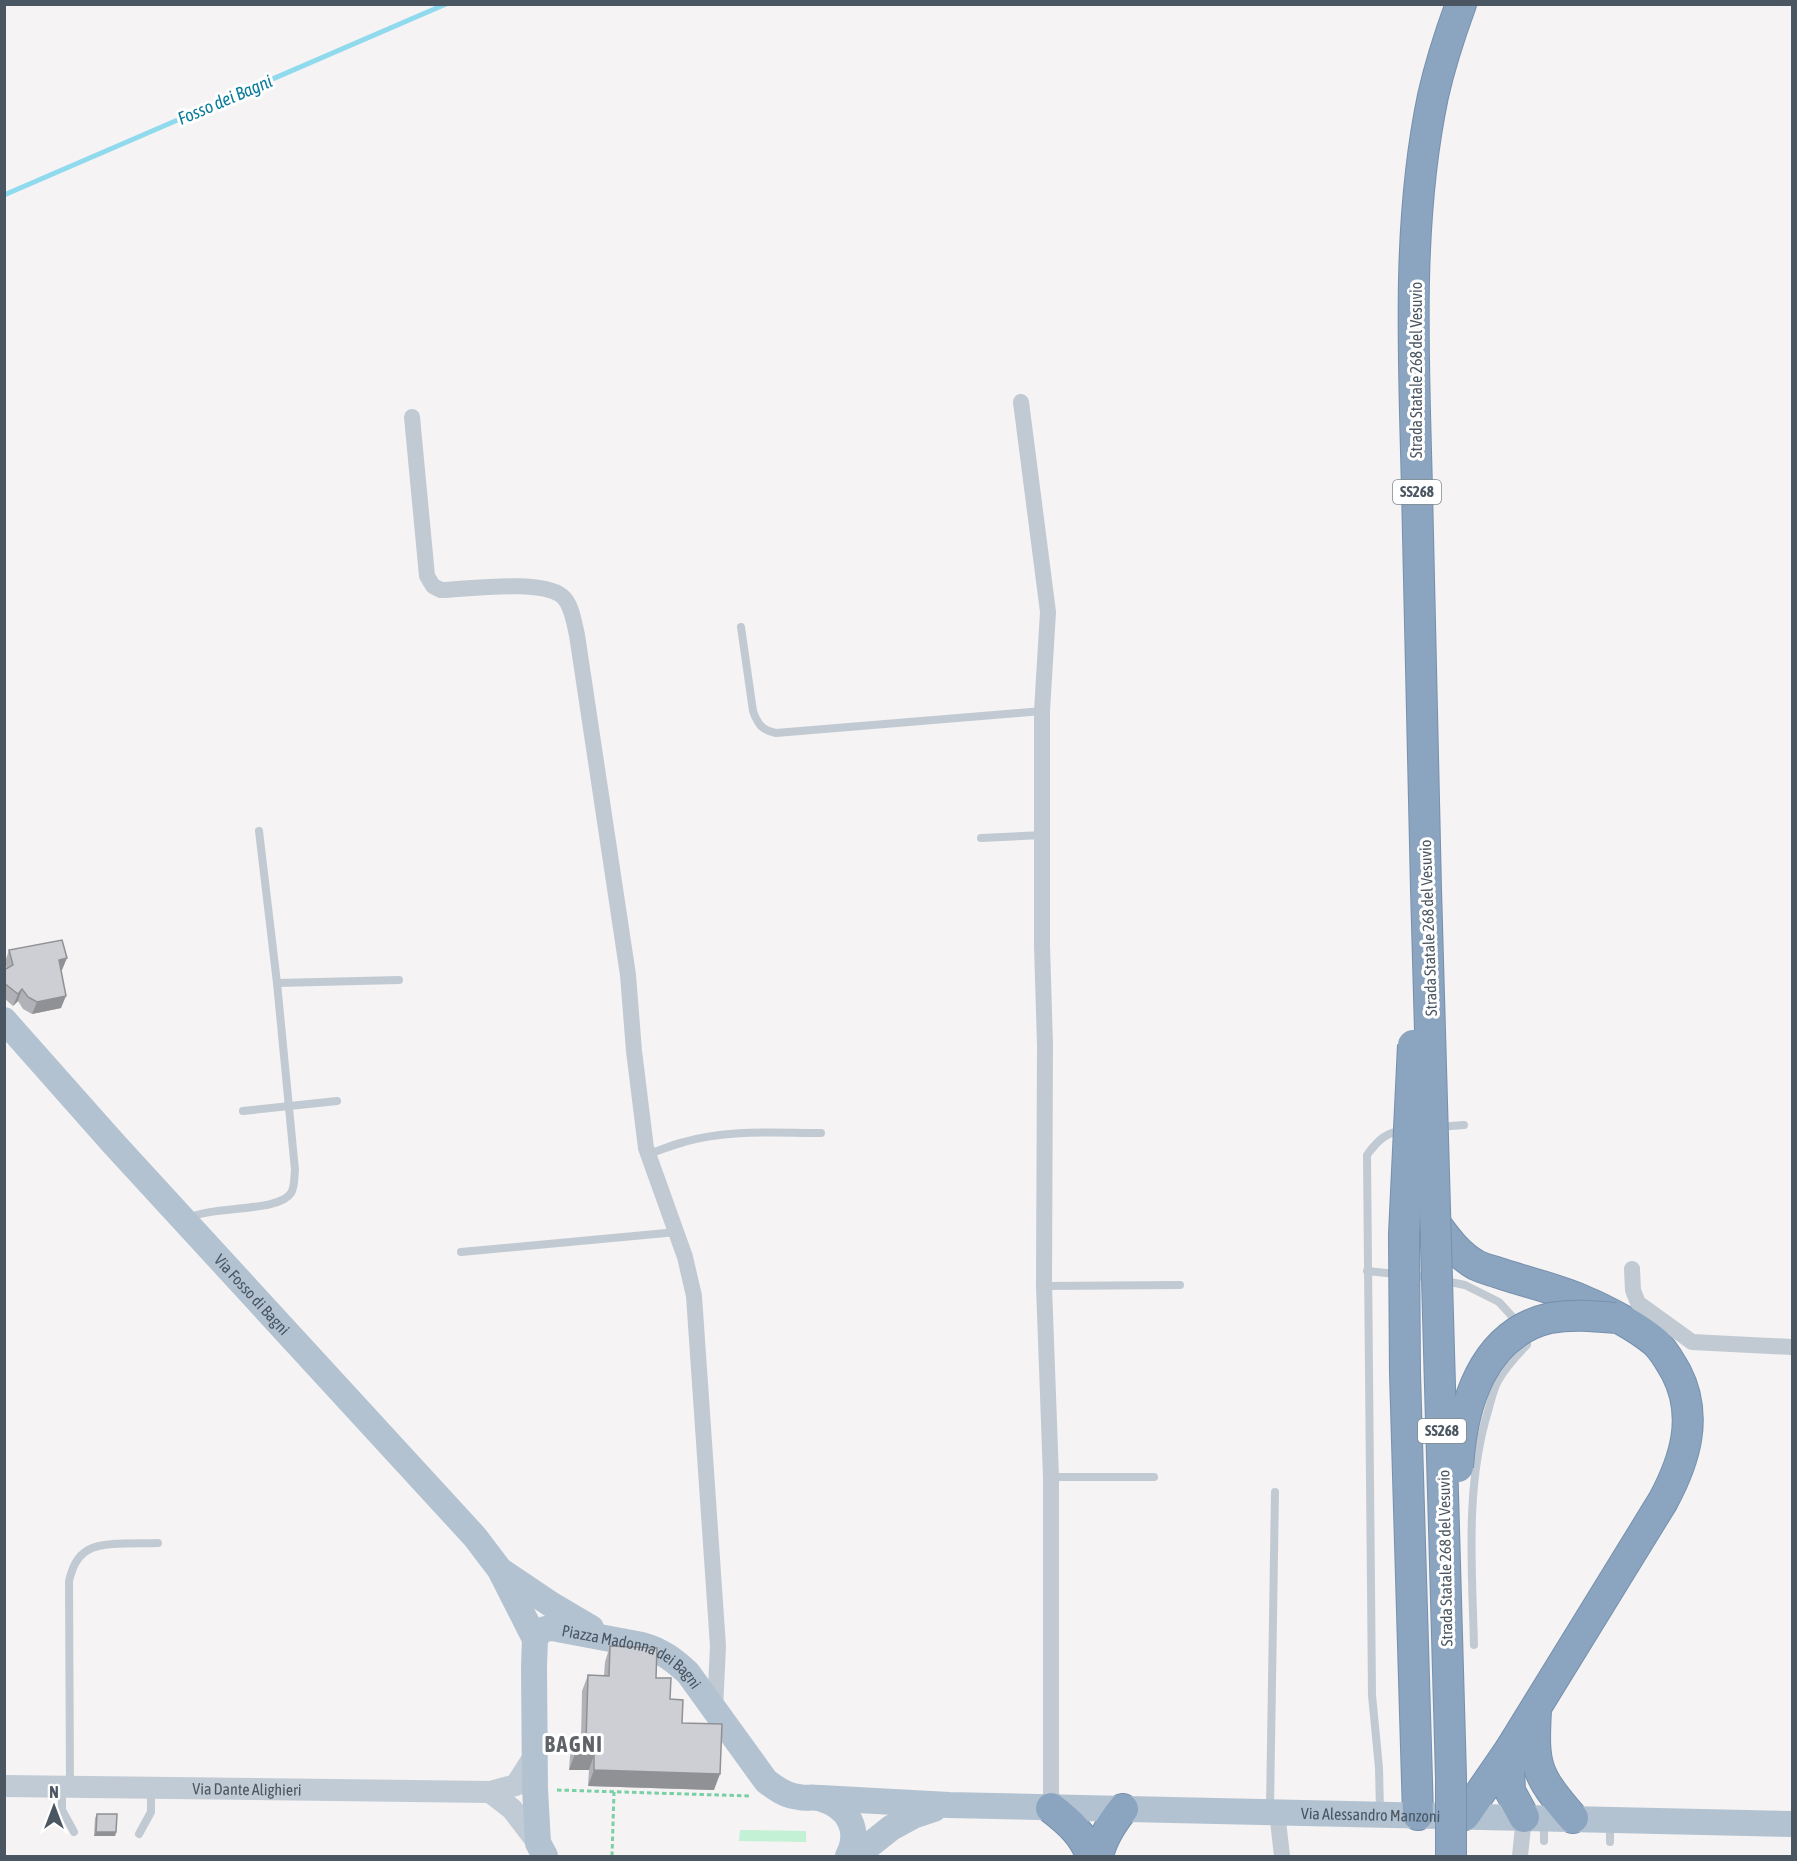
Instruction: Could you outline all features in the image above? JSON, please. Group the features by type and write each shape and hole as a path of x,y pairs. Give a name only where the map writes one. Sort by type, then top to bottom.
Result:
{"highway":[{"name":"Strada Statale 268 del Vesuvio","path":"1451,1857 1460,1643 1436,1223 1414,360 1419,184 1433,95 1461,4"},
{"path":"1418,1815 1405,1373 1404,1222 1418,958 1426,889"},
{"path":"1436,1223 1453,1248 1476,1265 1584,1301 1657,1343 1671,1362 1680,1380 1686,1398 1689,1422 1687,1443 1678,1473 1663,1501 1511,1748 1465,1815"},
{"path":"1460,1643 1455,1571 1459,1444 1471,1394 1481,1370 1493,1353 1528,1326 1550,1318 1576,1315 1615,1318"},
{"path":"1536,1707 1534,1742 1538,1771 1535,1797 1546,1823"},
{"path":"1511,1748 1510,1791 1546,1823"},
{"path":"1538,1771 1552,1795 1546,1823"},
{"path":"1051,1808 1069,1822 1080,1835 1091,1857"},
{"path":"1098,1857 1105,1836 1123,1809"}],"main road":[{"name":"Via Fosso di Bagni","path":"4,1020 453,1513 500,1570 535,1639"},
{"name":"Via Fosso di Bagni","path":"500,1570 609,1639"},
{"name":"Piazza Madonna dei Bagni","path":"542,1850 533,1758 535,1639 545,1629 552,1628 655,1648 674,1660 688,1673 766,1781 775,1789 799,1797 821,1798 838,1806 847,1815 853,1826 853,1848 849,1857"},
{"name":"Via Dante Alighieri","path":"4,1786 490,1792 516,1785 533,1758"},
{"path":"490,1792 512,1809 542,1850"},
{"name":"Via Alessandro Manzoni","path":"821,1798 1051,1808 1465,1815 1610,1830 1792,1824"},
{"name":"Via Alessandro Manzoni","path":"856,1857 891,1828 913,1816 949,1805"}],"street":[{"path":"1021,402 1048,612 1042,711 1044,1286 1051,1477 1051,1808"},
{"path":"412,417 427,576 433,586 441,590 520,586 545,588 563,596 570,608 577,635 628,975 634,1051 649,1154 685,1257 694,1296 718,1647 715,1709"},
{"path":"1632,1269 1633,1290 1638,1303 1692,1342 1792,1347"},
{"path":"1274,1812 1282,1857"},
{"path":"1520,1857 1546,1823"}],"lane":[{"path":"741,627 753,711 764,730 776,733 1042,711"},
{"path":"184,1220 205,1212 272,1204 284,1200 292,1192 295,1170 260,831"},
{"path":"981,838 1044,835"},
{"path":"277,983 399,980"},
{"path":"243,1111 338,1101"},
{"path":"1380,1814 1379,1768 1372,1695 1367,1155 1379,1139 1392,1131 1464,1125"},
{"path":"649,1154 684,1142 724,1135 821,1133"},
{"path":"461,1252 676,1232"},
{"path":"1367,1271 1425,1276 1465,1285 1499,1302 1529,1336 1527,1345 1513,1358 1497,1383 1483,1429 1474,1479 1460,1643"},
{"path":"1044,1286 1180,1285"},
{"path":"1051,1477 1154,1477"},
{"path":"1274,1812 1275,1492"},
{"path":"74,1832 62,1810 66,1788 69,1581 73,1566 89,1550 104,1546 158,1543"},
{"path":"139,1833 151,1812 151,1788"}],"path":[{"path":"555,1790 756,1796"},
{"path":"612,1857 614,1792"}],"green space":[{"path":"740,1830 806,1831 806,1842 739,1841"}],"building":[{"path":"62,940 67,958 59,960 66,996 37,1002 28,997 22,989 18,994 4,983 4,970 13,965 9,950"},
{"path":"610,1646 657,1648 656,1678 671,1678 670,1699 683,1700 682,1723 722,1724 720,1774 594,1770 594,1755 575,1754 575,1740 586,1741 588,1675 609,1676"},
{"path":"97,1814 117,1814 116,1832 96,1832"}],"waterway":[{"name":"Fosso dei Bagni","path":"4,195 446,4"}],"district":[{"name":"BAGNI","path":"574,1744"}]}
